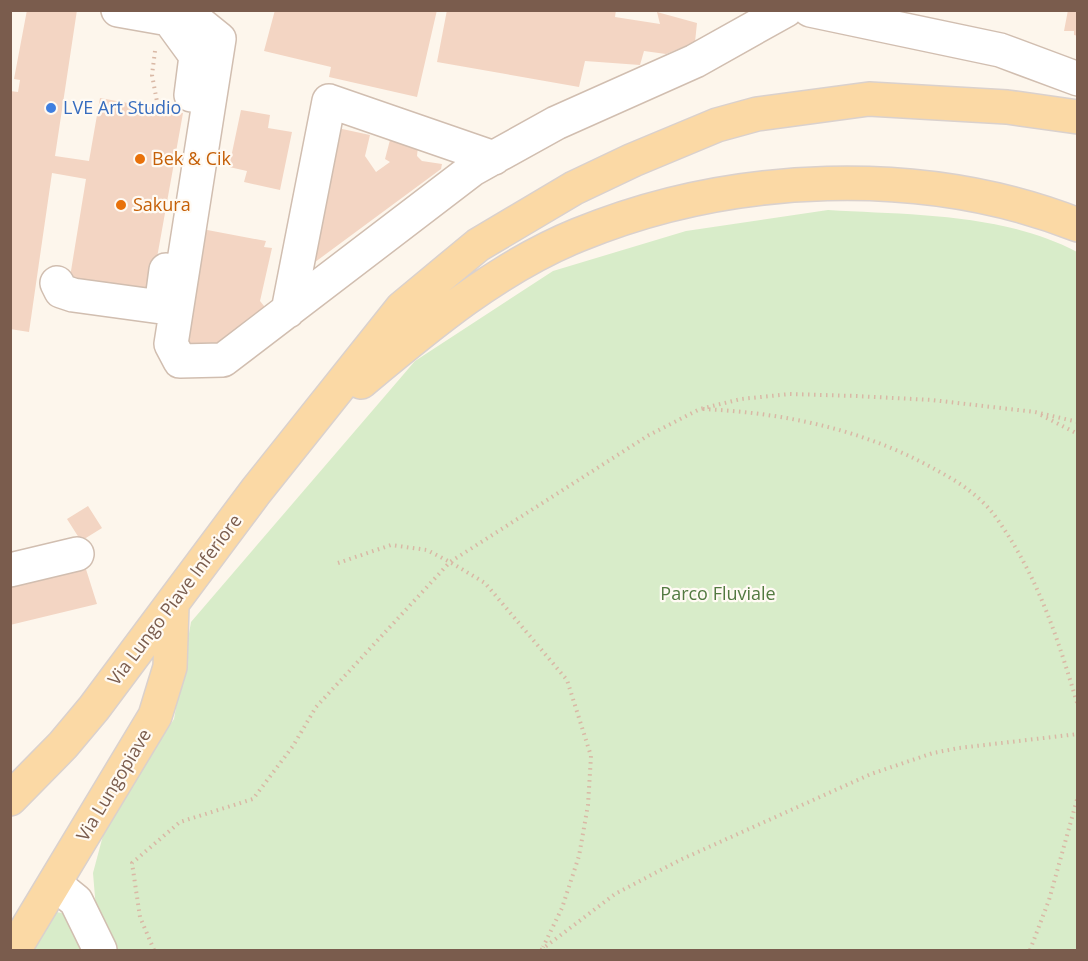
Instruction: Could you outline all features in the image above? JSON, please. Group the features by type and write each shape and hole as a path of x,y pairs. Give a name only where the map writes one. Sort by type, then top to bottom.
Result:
{"main road":[{"name":"Via Lungo Piave Inferiore","path":"10,799 63,745 94,708 256,491 402,308 478,244 574,188 633,160 717,125 757,114 869,99 1007,107 1077,117"},
{"name":"Via Lungo Piave Inferiore","path":"333,395 358,384 439,317 523,263 576,235 632,215 684,202 788,186 852,183 916,185 978,195 1036,208 1077,225"},
{"name":"Via Lungopiave","path":"14,951 155,716 170,667 172,606"}],"street":[{"path":"118,10 176,15 219,39 171,344 180,361 223,360 473,169 556,123 695,61 786,10"},
{"path":"810,10 996,49 1077,79"},
{"path":"57,282 61,291 73,295 161,307 196,56 176,15"},
{"path":"996,49 1028,41 1077,56"},
{"path":"996,49 1077,109"},
{"path":"288,311 330,101 494,158"},
{"path":"10,570 77,554"},
{"path":"55,884 76,902 100,951"}],"path":[{"path":"158,106 152,75 157,33 176,15"},
{"path":"154,951 140,917 132,864 180,822 253,799 293,746 316,707 450,562 649,435 700,409 741,399 790,394 932,400 1035,412 1077,422"},
{"path":"700,409 775,416 856,434 916,458 962,484 994,514 1033,576 1053,622 1077,706"},
{"path":"1035,412 1077,434"},
{"path":"338,563 391,545 427,550 485,583 567,680 591,756 588,805 579,856 562,908 541,950"},
{"path":"541,950 615,894 680,860 871,774 933,753 1077,734"},
{"path":"1030,951 1048,900 1077,796"}],"green space":[{"name":"Parco Fluviale","path":"828,210 924,215 988,223 1048,239 1077,252 1077,950 112,950 96,909 93,873 105,828 174,719 191,622 415,361 553,271 686,231"},
{"path":"56,912 69,914 89,950 32,950"}],"building":[{"path":"27,10 77,10 55,156 89,161 100,98 183,113 151,291 70,277 86,179 52,173 29,332 10,329 10,91 18,92 20,80 14,79"},
{"path":"275,10 437,10 417,97 329,77 331,67 264,51"},
{"path":"447,10 616,10 615,17 660,24 657,12 697,23 695,42 666,54 644,51 640,65 585,61 579,87 437,62"},
{"path":"1068,10 1078,10 1078,36 1074,35 1074,31 1064,31"},
{"path":"241,110 270,115 268,128 292,132 280,190 244,182 247,171 229,167"},
{"path":"333,127 370,135 365,156 376,172 390,162 385,159 390,140 418,146 417,156 422,161 442,164 441,169 307,268"},
{"path":"202,229 266,241 264,247 272,248 260,301 268,311 220,347 186,343"},
{"path":"88,506 102,528 81,541 67,519"},
{"path":"84,563 97,604 10,625 10,578"}],"place":[{"name":"LVE Art Studio","path":"51,108"},
{"name":"Bek & Cik","path":"140,159"},
{"name":"Sakura","path":"121,205"}]}
